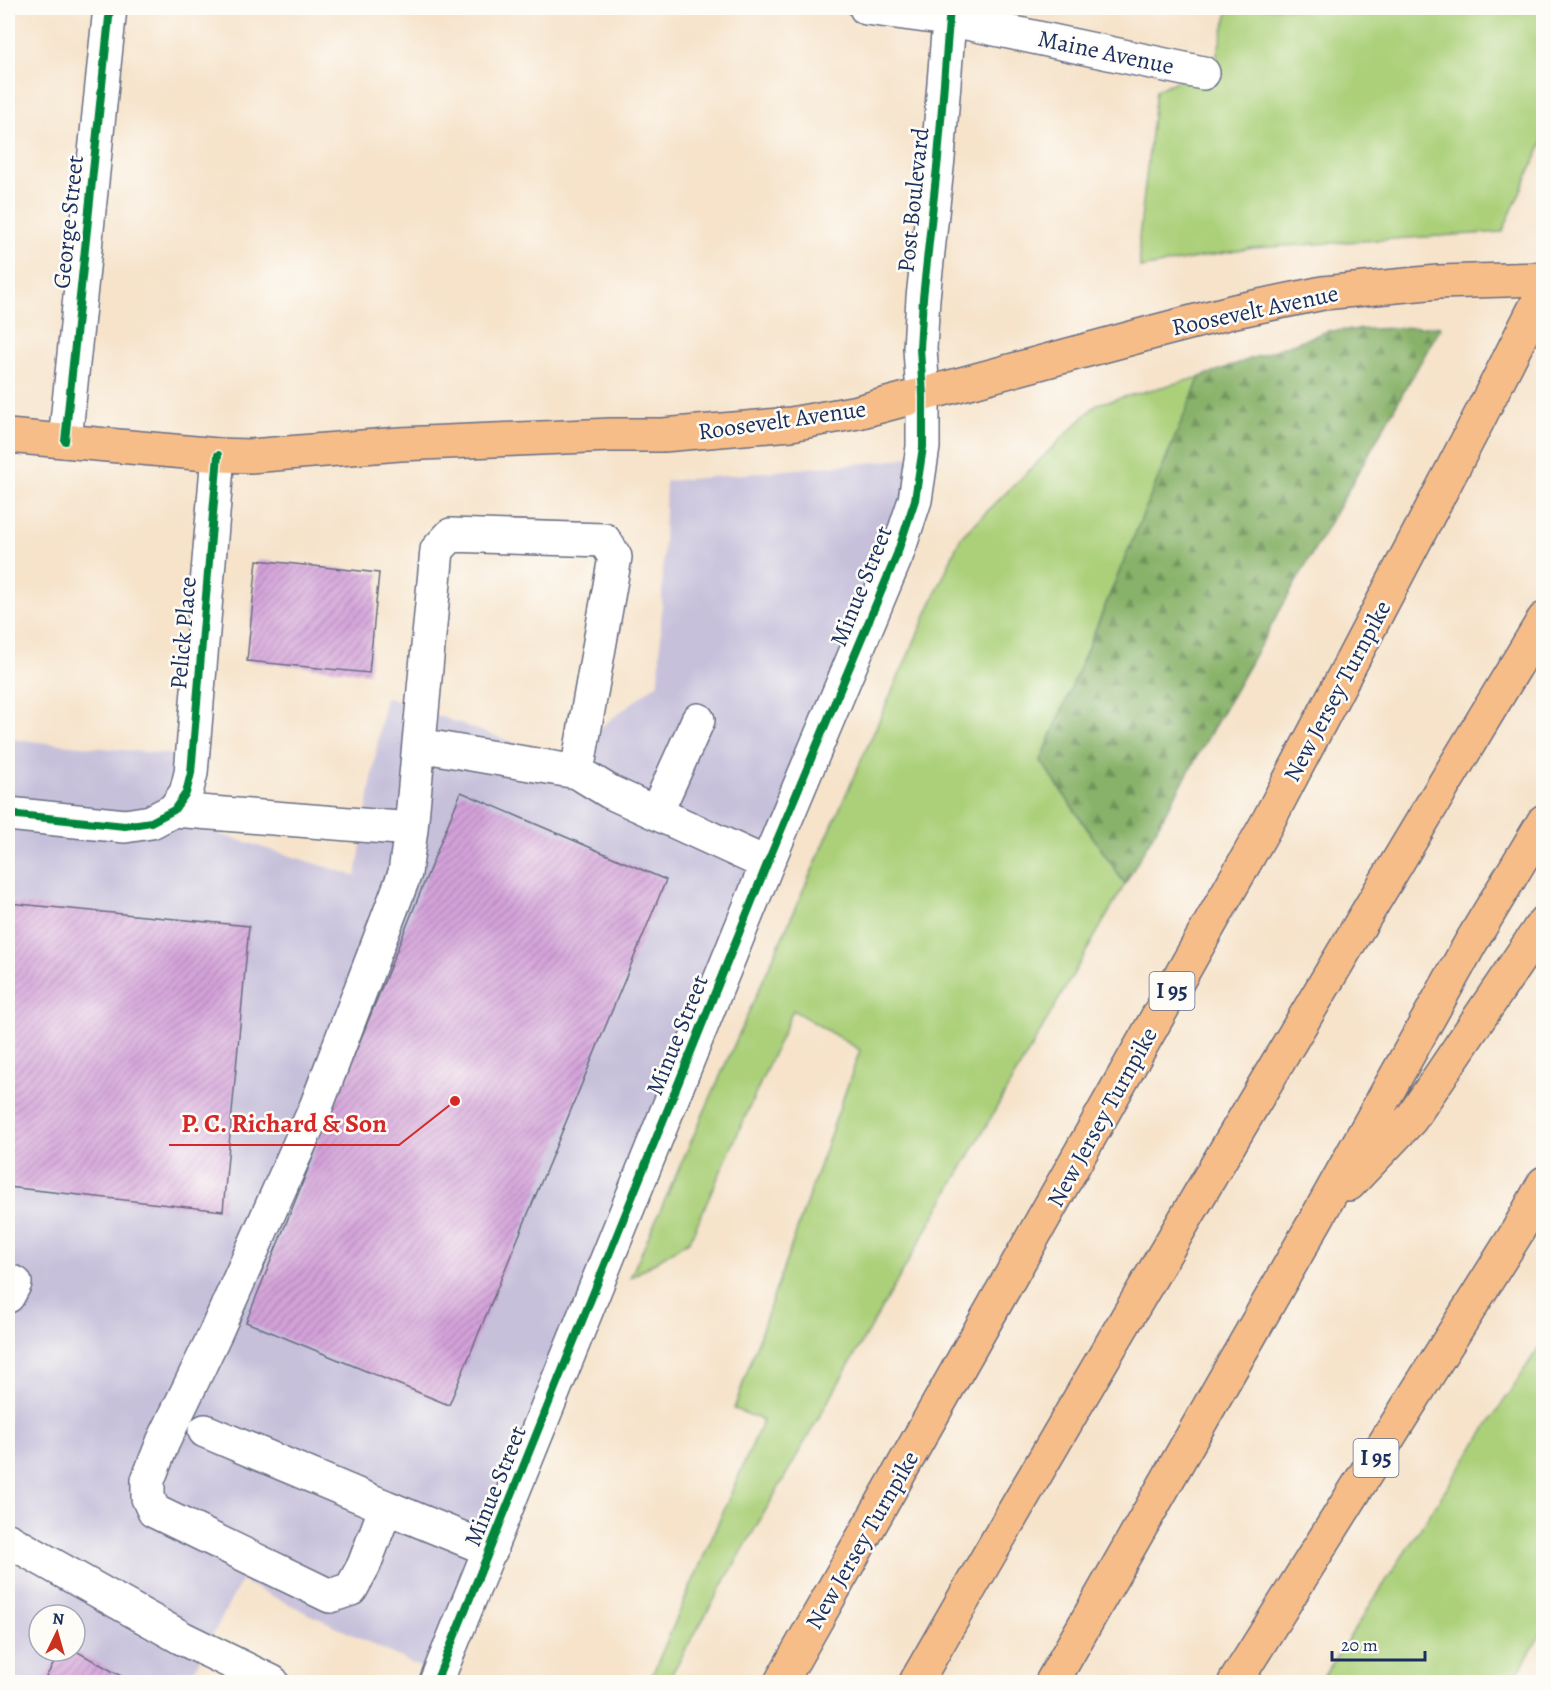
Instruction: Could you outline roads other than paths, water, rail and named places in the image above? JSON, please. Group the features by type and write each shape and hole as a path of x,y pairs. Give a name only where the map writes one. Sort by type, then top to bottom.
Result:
{"main road":[{"name":"Roosevelt Avenue","path":"8,436 250,456 400,444 663,435 727,430 805,422 858,412 1235,311 1323,293 1438,282 1544,279"},
{"name":"New Jersey Turnpike","path":"781,1683 1266,825 1544,290"},
{"path":"916,1683 1045,1456 1544,619"},
{"path":"1052,1683 1470,944 1544,821"},
{"path":"1318,1216 1411,1119 1544,922"},
{"name":"I 95","path":"1235,1683 1516,1234 1544,1183"},
{"path":"1516,1234 1544,1203"}],"street":[{"name":"George Street","path":"65,441 111,8"},
{"name":"Maine Avenue","path":"866,8 949,13 1203,73"},
{"name":"Post Boulevard","path":"923,396 920,348 923,298 938,158 949,13"},
{"name":"Minue Street","path":"436,1683 767,864 897,554 915,500 923,447 923,396"},
{"name":"Pelick Place","path":"174,810 186,793 191,773 218,454"},
{"path":"386,1507 364,1565 351,1589 330,1596 154,1511 148,1498 148,1480 163,1442 215,1334 316,1107 405,873 437,550 451,536 604,540 615,557 577,772"},
{"path":"656,813 698,720"},
{"path":"419,745 577,772 610,792 767,864"},
{"path":"8,814 125,826 151,822 174,810 411,829"},
{"path":"204,1431 491,1550"},
{"path":"8,1540 182,1638 272,1683"}],"place":[{"name":"P. C. Richard & Son","path":"455,1101"}]}
